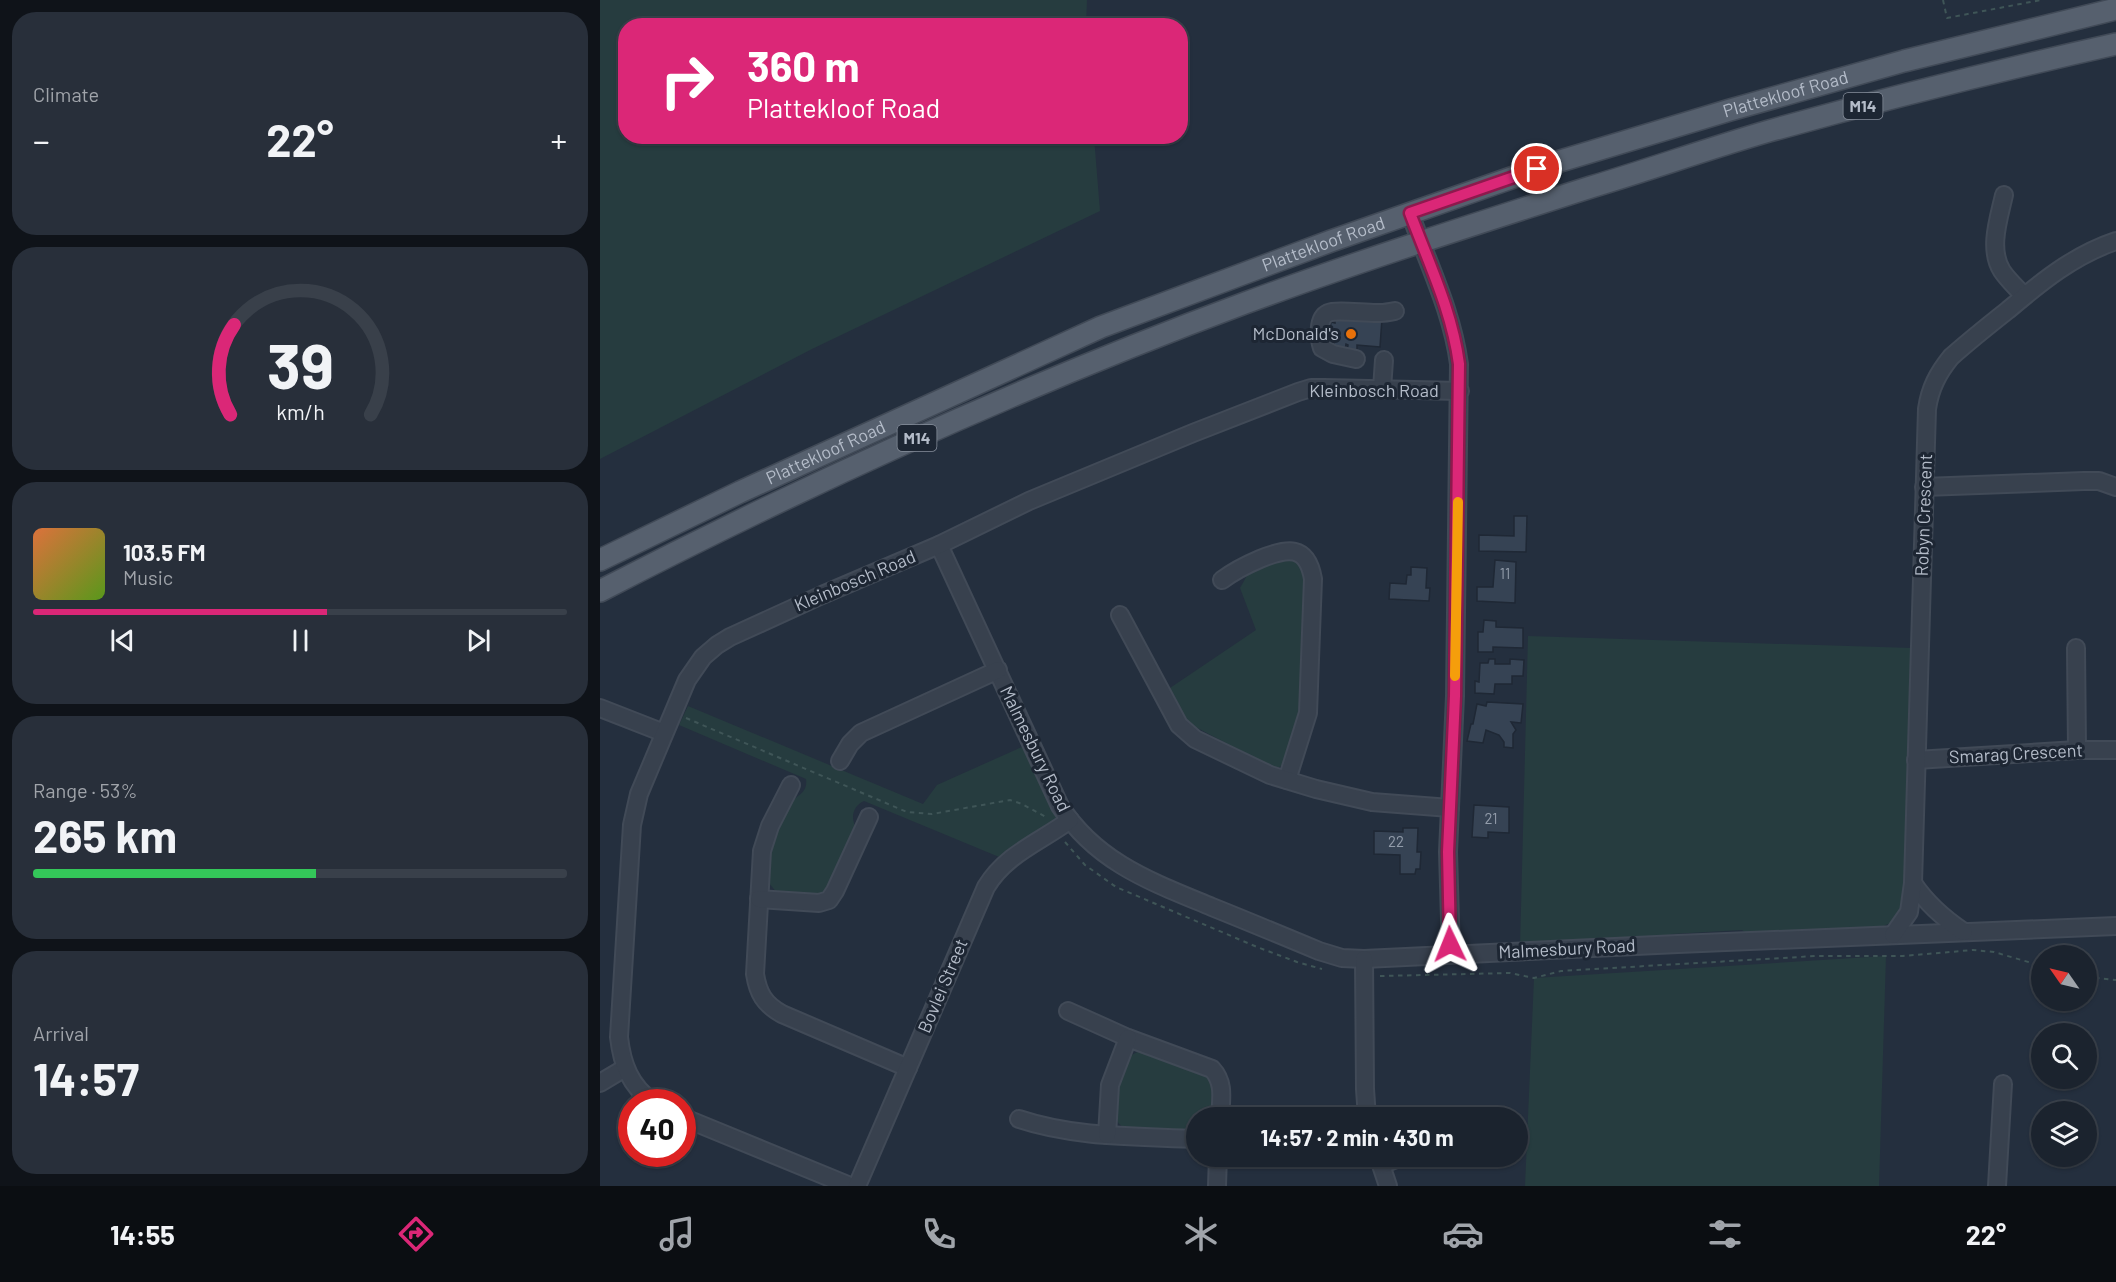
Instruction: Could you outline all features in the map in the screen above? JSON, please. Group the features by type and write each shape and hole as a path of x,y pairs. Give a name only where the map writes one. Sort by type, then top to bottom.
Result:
{"main road":[{"name":"Plattekloof Road","path":"600,560 906,414 1005,372 1101,327 1410,213 1557,162 1730,110 1904,61 2116,9"},
{"name":"Plattekloof Road","path":"600,591 737,522 950,423 1242,304 1420,241 1765,132 1985,74 2116,44"}],"street":[{"path":"2004,195 1996,236 1996,256 2001,270 2024,297"},
{"path":"1410,213 1444,300 1456,338 1460,391 1455,696 1448,852 1451,954"},
{"name":"Robyn Crescent","path":"1893,935 1909,912 1913,883 1927,409 1936,377 1951,357 2024,297 2073,260 2116,241"},
{"path":"1356,359 1333,354 1322,348 1321,321 1324,315 1333,312 1395,311"},
{"path":"1382,389 1384,360"},
{"name":"Kleinbosch Road","path":"638,1089 625,1068 619,1037 632,825 639,794 672,712 694,669 703,657 730,637 939,545 1029,501 1298,392 1311,388 1460,391"},
{"path":"1924,487 2099,481 2116,487"},
{"name":"Malmesbury Road","path":"939,545 1060,807 1070,820 1096,847 1144,879 1318,951 1342,958 1364,959 2116,926"},
{"path":"1222,580 1234,571 1278,551 1287,550 1300,554 1311,567 1313,579 1308,713 1287,780"},
{"path":"1120,615 1179,725 1186,733 1259,770 1316,789 1372,802 1450,807"},
{"path":"2076,648 2077,750"},
{"path":"840,761 850,744 861,733 998,670"},
{"path":"600,708 664,733"},
{"name":"Smarag Crescent","path":"1916,760 2077,750 2116,750"},
{"path":"791,784 781,801 762,851 755,974 757,987 763,999 782,1014 908,1068"},
{"path":"759,899 819,903 829,900 868,817"},
{"name":"Bovlei Street","path":"857,1186 992,877 1020,851 1070,820"},
{"path":"1913,883 1939,915 1964,932"},
{"path":"1364,959 1366,1107"},
{"path":"1068,1011 1128,1038 1212,1069 1221,1082 1220,1107"},
{"path":"1107,1135 1110,1085 1128,1038"},
{"path":"600,1083 625,1068"},
{"path":"1997,1186 2003,1084"},
{"path":"1019,1119 1043,1127 1084,1134 1186,1139"},
{"path":"696,1123 850,1186"},
{"path":"1217,1186 1218,1167"},
{"path":"1381,1167 1388,1186"}],"path":[{"path":"1943,0 1947,18 2041,0"},
{"path":"672,712 908,812 932,814 1010,801 1022,804 1052,820"},
{"path":"1375,975 1510,973 1534,978 1561,971 1816,956 1903,956 1973,950 1994,952 2031,963"},
{"path":"2097,978 2116,980"}],"green space":[{"path":"600,0 1087,0 1086,18 618,18 618,144 1095,144 1100,211 812,349 600,459"},
{"path":"1285,555 1297,559 1308,571 1304,709 1287,763 1275,769 1188,723 1170,688 1256,630 1240,588 1249,572"},
{"path":"1528,636 1912,648 1904,905 1893,922 1881,927 1748,935 1742,930 1671,934 1666,939 1520,947"},
{"path":"688,706 923,804 937,785 1024,746 1059,821 1004,859 864,801 857,806 853,814 853,822 857,829 841,865 825,891 810,896 778,894 768,882 771,849 786,808 803,791 806,779 679,725"},
{"path":"1886,956 1879,1186 1525,1186 1526,1167 1528,1167 1534,978"},
{"path":"1140,1051 1208,1075 1214,1089 1213,1107 1186,1107 1186,1131 1125,1129 1116,1118 1116,1090 1122,1070 1133,1055"}],"building":[{"name":"McDonald's","path":"1335,315 1382,318 1380,347 1357,345 1357,353 1347,353 1348,345 1346,344 1345,350 1333,349 1334,343 1327,343 1321,331 1330,331 1331,322 1335,323"},
{"path":"1514,516 1527,516 1526,552 1479,551 1479,535 1514,536"},
{"path":"1495,560 1516,562 1515,603 1477,601 1477,587 1493,587"},
{"path":"1411,567 1427,568 1426,588 1430,588 1429,601 1389,599 1390,583 1406,584 1407,575 1411,575"},
{"path":"1484,620 1496,621 1496,627 1523,628 1523,648 1493,647 1493,652 1478,652 1478,632 1483,632"},
{"path":"1489,659 1495,659 1495,664 1510,664 1510,659 1524,660 1523,676 1512,676 1512,684 1495,684 1494,694 1475,693 1475,681 1479,682 1480,663 1488,663"},
{"path":"1487,702 1523,704 1521,723 1511,722 1516,730 1513,734 1513,748 1504,747 1504,742 1499,735 1486,730 1483,743 1467,741 1477,704 1486,706"},
{"path":"1474,805 1509,807 1509,833 1488,832 1488,838 1472,837"},
{"path":"1403,828 1418,828 1417,852 1421,852 1420,869 1416,869 1415,874 1400,874 1400,855 1374,854 1374,831 1403,832"}],"slow traffic":[{"path":"1455,676 1458,502"}],"place":[{"name":"McDonald's","path":"1351,334"}],"route":[{"path":"1450,944 1448,852 1455,696 1459,364 1456,338 1444,300 1410,213 1537,169"}]}
